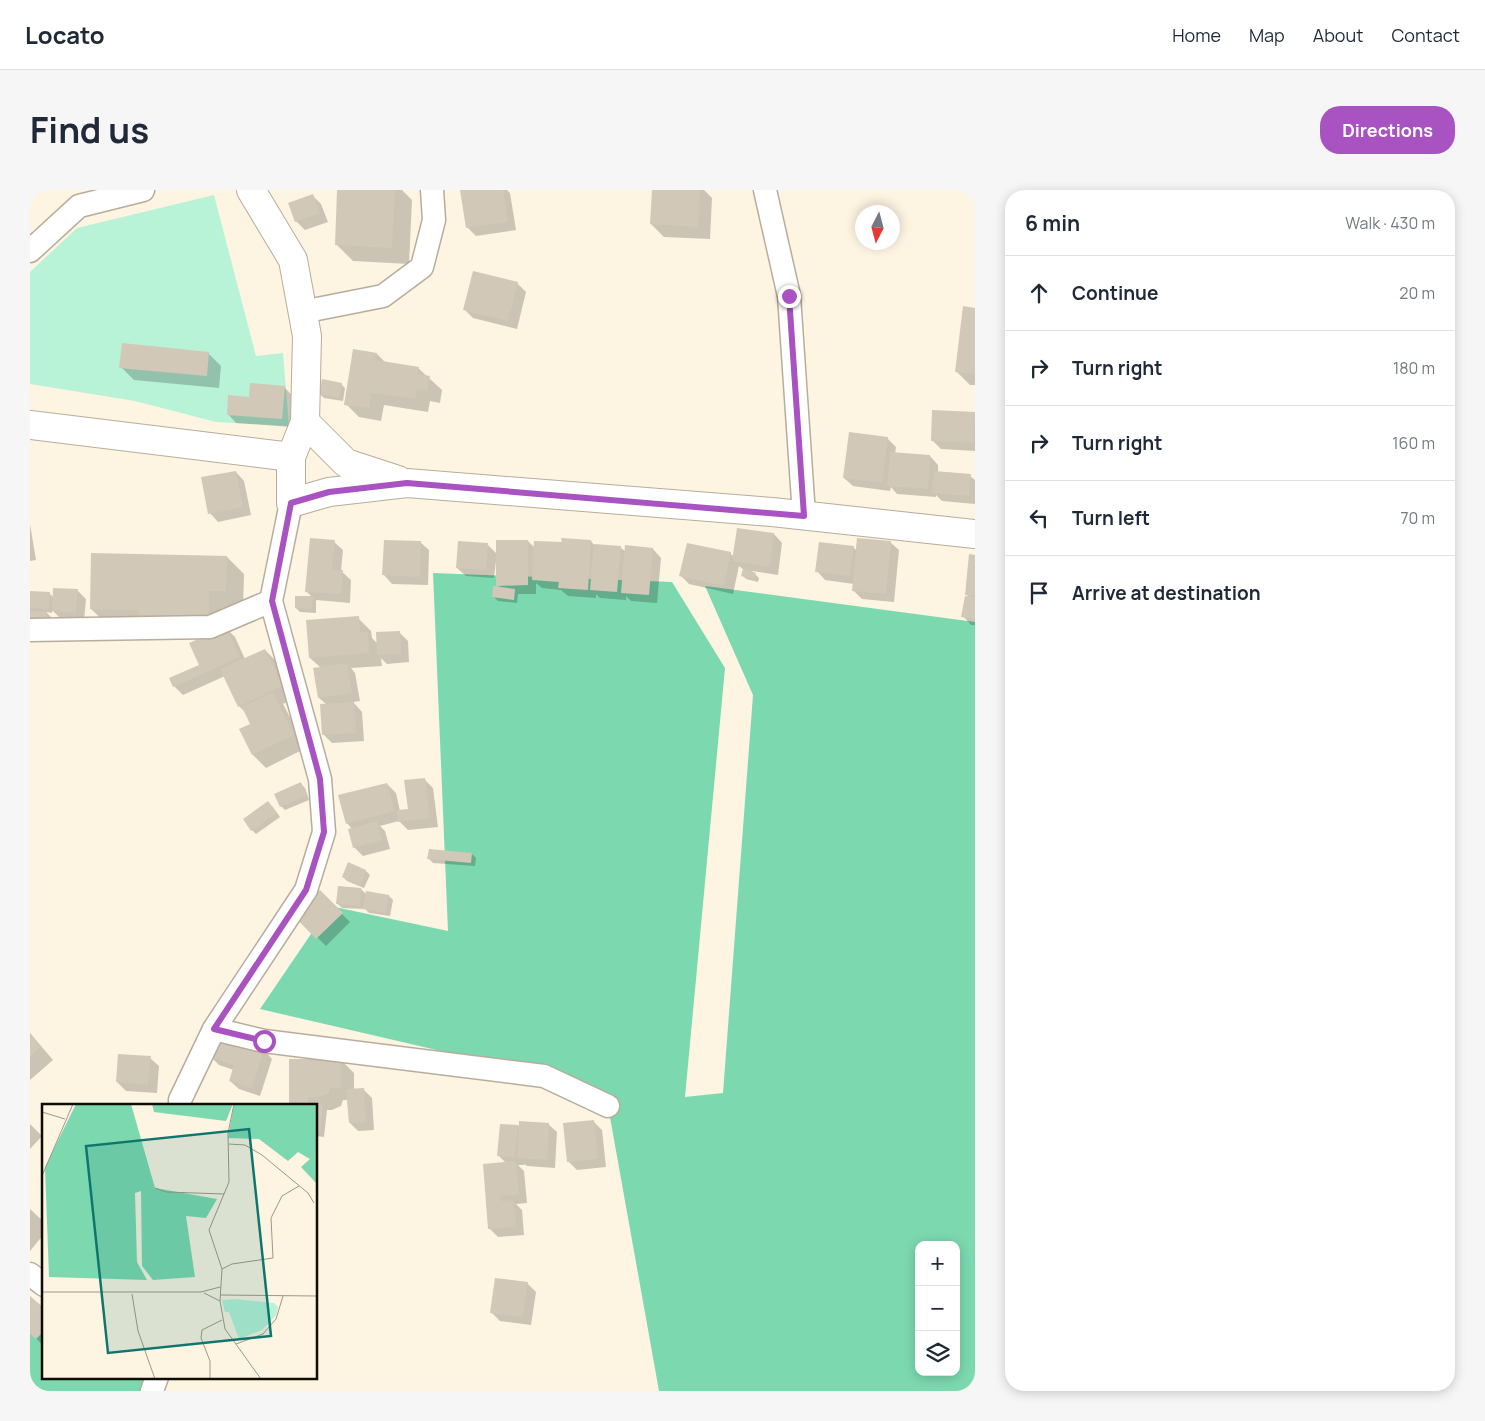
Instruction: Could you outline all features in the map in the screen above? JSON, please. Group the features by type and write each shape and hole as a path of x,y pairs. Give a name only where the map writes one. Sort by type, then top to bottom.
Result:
{"street":[{"path":"30,251 79,206 144,190"},
{"path":"180,1104 180,1100 214,1029 306,890 324,832 320,779 272,601 291,503 291,457 305,422 307,336 293,260 251,190"},
{"path":"302,312 383,296 422,267 434,220 432,190"},
{"path":"764,190 789,296 804,516"},
{"path":"305,422 346,463 407,483"},
{"path":"30,425 291,457"},
{"path":"291,503 329,492 407,483 804,516 975,534"},
{"path":"30,630 210,627 272,601"},
{"path":"214,1029 264,1041 544,1076 608,1106"},
{"path":"30,1274 42,1283"},
{"path":"152,1391 157,1378"}],"green space":[{"path":"214,195 256,356 283,353 289,426 216,422 135,401 30,384 30,272 77,228"},
{"path":"433,573 672,582 725,668 685,1097 723,1093 753,695 705,586 975,622 975,1391 659,1391 608,1106 544,1075 260,1009 330,906 448,931"},
{"path":"30,1330 42,1332 42,1378 157,1378 152,1391 30,1391"}],"building":[{"path":"337,190 395,190 392,248 335,245"},
{"path":"460,190 503,190 508,222 466,228"},
{"path":"652,190 700,190 698,227 650,224"},
{"path":"313,194 320,213 295,222 288,203"},
{"path":"473,271 518,282 508,321 463,310"},
{"path":"963,306 975,308 975,374 955,372"},
{"path":"122,343 209,352 207,376 119,368"},
{"path":"353,349 377,353 376,360 419,367 418,374 430,376 427,391 417,389 416,399 371,393 369,408 344,405"},
{"path":"322,379 342,383 339,398 319,394"},
{"path":"250,383 285,386 282,419 227,415 228,395 249,397"},
{"path":"932,410 975,412 974,443 931,441"},
{"path":"849,432 888,437 882,483 843,478"},
{"path":"890,452 930,455 928,489 887,486"},
{"path":"236,471 243,507 208,514 201,477"},
{"path":"934,471 971,474 969,496 932,493"},
{"path":"737,528 774,533 770,567 732,561"},
{"path":"310,538 335,540 332,569 343,570 341,594 305,592"},
{"path":"561,538 591,540 588,590 558,588 559,582 532,580 534,541 562,542"},
{"path":"857,538 891,541 886,594 852,591"},
{"path":"384,540 421,541 420,577 382,575"},
{"path":"496,540 528,540 528,585 496,586"},
{"path":"458,541 488,543 486,570 456,568"},
{"path":"819,542 854,546 850,576 815,572"},
{"path":"687,543 731,552 724,586 679,576"},
{"path":"594,544 621,546 617,592 590,590"},
{"path":"625,545 653,548 649,595 621,593"},
{"path":"91,553 227,556 226,591 209,591 209,619 138,618 138,610 90,609"},
{"path":"969,554 975,555 975,596 965,595"},
{"path":"743,569 756,573 754,579 741,576"},
{"path":"493,586 515,589 514,600 492,597"},
{"path":"53,588 78,589 76,613 52,611"},
{"path":"30,591 50,592 49,609 30,608"},
{"path":"295,596 313,596 312,609 295,608"},
{"path":"965,596 975,597 975,619 961,617"},
{"path":"30,611 47,612 47,626 30,626"},
{"path":"359,616 360,632 368,632 369,653 309,658 306,620"},
{"path":"226,627 240,657 173,687 169,678 199,665 189,643"},
{"path":"400,631 401,654 377,655 376,632"},
{"path":"265,649 282,686 238,707 220,669"},
{"path":"347,663 352,693 318,698 313,668"},
{"path":"273,692 294,735 252,755 239,729 250,724 242,707"},
{"path":"354,702 356,733 322,735 320,704"},
{"path":"425,778 430,818 398,822 397,810 408,809 404,780"},
{"path":"301,782 306,796 280,807 274,794"},
{"path":"387,783 395,811 346,824 338,795"},
{"path":"268,801 277,813 251,831 243,819"},
{"path":"377,821 382,840 353,848 348,829"},
{"path":"429,849 472,853 471,863 427,859"},
{"path":"348,862 366,870 360,885 342,877"},
{"path":"338,886 361,888 360,906 336,904"},
{"path":"320,890 343,913 316,939 294,916"},
{"path":"366,891 389,895 386,913 363,909"},
{"path":"30,1033 41,1047 30,1056"},
{"path":"216,1034 264,1049 252,1088 229,1081 234,1065 209,1056"},
{"path":"118,1054 151,1056 148,1085 116,1082"},
{"path":"289,1059 341,1059 341,1088 330,1088 329,1093 318,1097 308,1097 308,1104 289,1104"},
{"path":"364,1088 366,1122 349,1123 346,1089"},
{"path":"318,1104 323,1104 320,1133 318,1133"},
{"path":"594,1120 598,1159 567,1162 563,1123"},
{"path":"519,1121 549,1123 547,1160 517,1158"},
{"path":"500,1124 518,1125 515,1157 497,1156"},
{"path":"516,1161 519,1195 500,1196 501,1201 514,1200 516,1227 488,1229 483,1164"},
{"path":"495,1278 528,1282 523,1317 490,1313"},
{"path":"30,1296 42,1306 42,1333 36,1339 30,1334"}],"route":[{"path":"264,1041 214,1029 306,890 324,832 320,779 272,601 291,503 329,492 407,483 804,516 789,296"}]}
